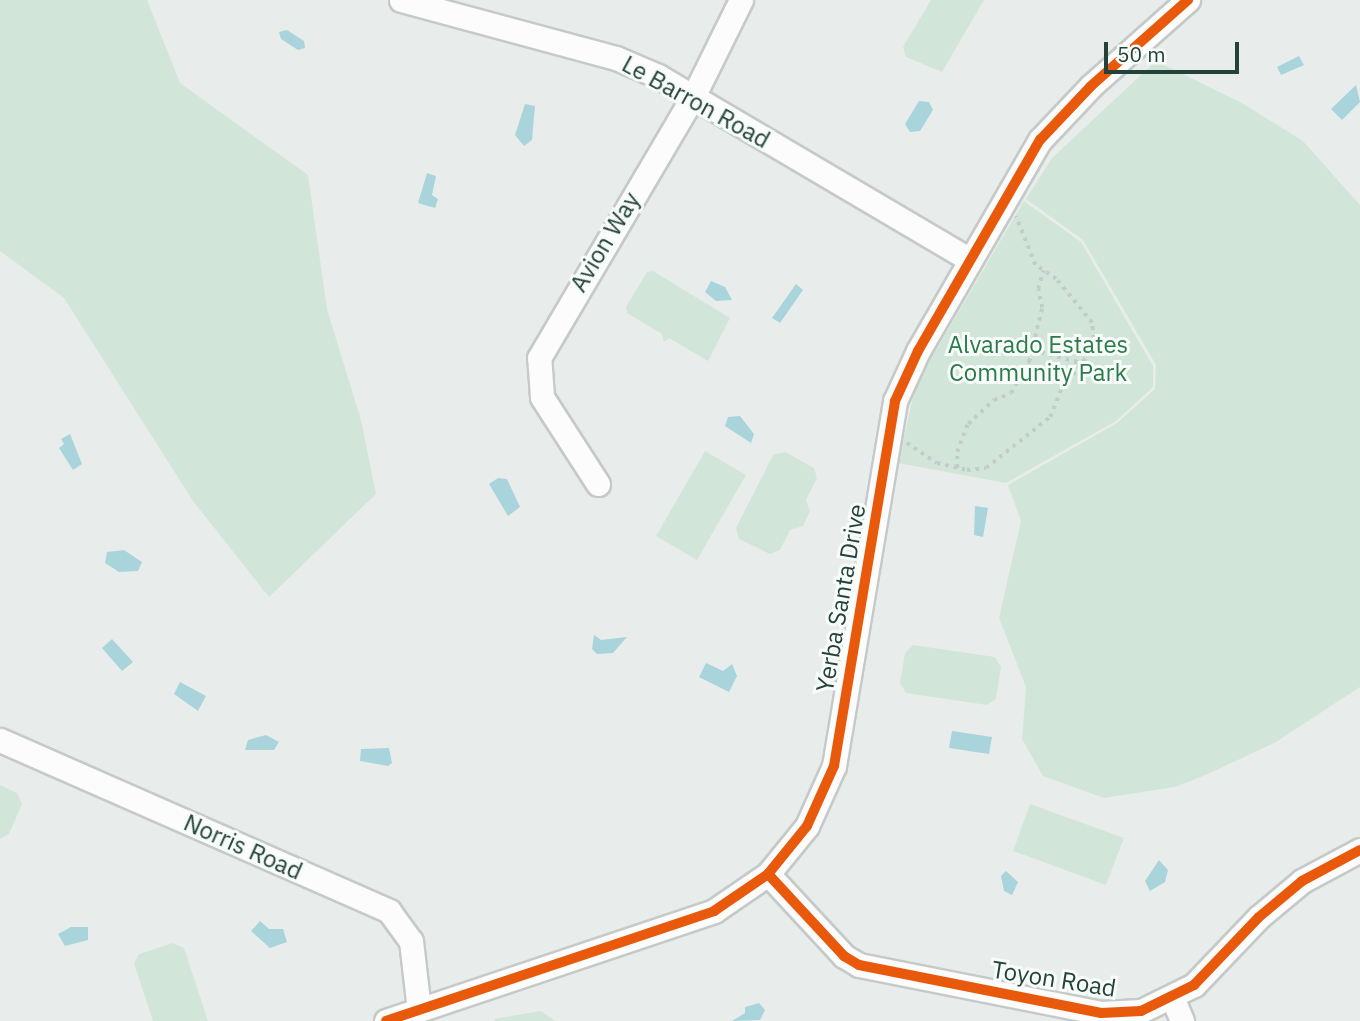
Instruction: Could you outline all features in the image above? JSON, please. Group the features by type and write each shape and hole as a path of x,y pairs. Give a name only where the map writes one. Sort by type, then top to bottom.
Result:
{"street":[{"name":"Le Barron Road","path":"401,0 616,58 692,97 969,259"},
{"name":"Avion Way","path":"598,484 542,397 538,358 692,97 741,0"},
{"name":"Yerba Santa Drive","path":"386,1021 714,911 768,874 807,825 834,766 895,401 969,259 1040,139 1091,86 1188,0"},
{"name":"Norris Road","path":"0,740 389,911 411,941 419,1010"},
{"name":"Toyon Road","path":"768,874 844,956 859,965 1101,1013 1140,1011 1194,985 1259,916 1302,881 1360,850"},
{"path":"1172,997 1182,1021"}],"path":[{"path":"890,435 937,463 957,468 986,468 1044,424 1097,342 1092,323 1056,279 1035,265 1019,221 1000,206"},
{"path":"957,468 957,452 968,424 994,400 1011,393 1032,351 1042,308 1038,289 1043,271"},
{"path":"1032,351 1114,372"}],"green space":[{"path":"0,0 147,0 180,83 308,175 327,309 361,420 376,494 269,597 193,501 64,298 0,251"},
{"path":"931,0 984,0 942,72 906,57 903,47"},
{"path":"1156,61 1240,102 1303,141 1360,205 1360,687 1276,742 1208,774 1175,787 1104,798 1043,776 1022,739 1026,687 999,618 1021,521 1008,485 1117,423 1155,389 1156,365 1083,240 1026,199 1052,158"},
{"name":"Alvarado Estates Community Park","path":"1024,201 1081,242 1153,366 1153,387 1116,421 1006,483 898,463 914,393 929,362"},
{"path":"653,271 730,318 708,361 669,338 664,342 662,334 627,313 626,307 647,272"},
{"path":"705,451 746,475 697,560 656,536"},
{"path":"785,452 814,468 817,478 806,500 810,511 803,526 790,530 780,550 770,554 739,539 736,528 773,455"},
{"path":"913,645 995,657 1001,667 996,699 987,705 906,693 900,683 905,653"},
{"path":"0,785 17,793 22,804 9,834 0,839"},
{"path":"1030,804 1124,838 1106,885 1013,851"},
{"path":"173,943 184,948 208,1021 153,1021 134,963 139,954"},
{"path":"541,1011 555,1021 494,1019"}],"water":[{"path":"287,30 304,41 305,48 298,50 281,39 279,32"},
{"path":"1299,56 1304,65 1281,75 1277,67"},
{"path":"1356,85 1360,102 1342,120 1331,109"},
{"path":"919,101 929,102 933,110 920,131 910,132 905,124"},
{"path":"525,104 535,106 532,140 524,146 515,135"},
{"path":"427,173 436,176 432,195 438,199 435,208 418,203"},
{"path":"711,281 725,287 732,300 716,301 705,292"},
{"path":"796,284 803,290 780,323 772,318"},
{"path":"740,416 754,434 751,443 725,426 728,417"},
{"path":"70,434 82,464 73,470 59,448 64,444 61,439"},
{"path":"498,478 507,479 520,507 508,516 489,484"},
{"path":"975,506 988,508 983,537 974,535"},
{"path":"124,550 142,562 138,571 119,572 105,563 107,552"},
{"path":"594,635 601,640 627,637 613,653 597,654 592,649"},
{"path":"112,639 133,662 122,671 102,648"},
{"path":"706,663 723,671 732,664 737,676 729,692 699,677"},
{"path":"180,682 206,696 198,711 174,694"},
{"path":"952,731 992,737 989,754 949,748"},
{"path":"266,735 279,742 274,750 245,750 248,740"},
{"path":"389,748 392,763 388,766 360,761 361,749"},
{"path":"1159,860 1168,870 1165,882 1150,891 1145,881"},
{"path":"1006,871 1018,882 1012,895 1004,891 1001,876"},
{"path":"260,921 269,929 283,929 287,942 270,948 251,931"},
{"path":"71,927 88,927 88,940 65,946 58,934"},
{"path":"759,1003 765,1010 760,1020 732,1021 745,1013 745,1007"}],"cycle path":[{"path":"386,1021 714,911 768,874 807,826 834,766 895,401 918,351 1040,140 1091,86 1188,0"},
{"path":"768,874 844,956 859,965 1101,1013 1141,1011 1194,985 1259,917 1302,881 1360,850"}]}
